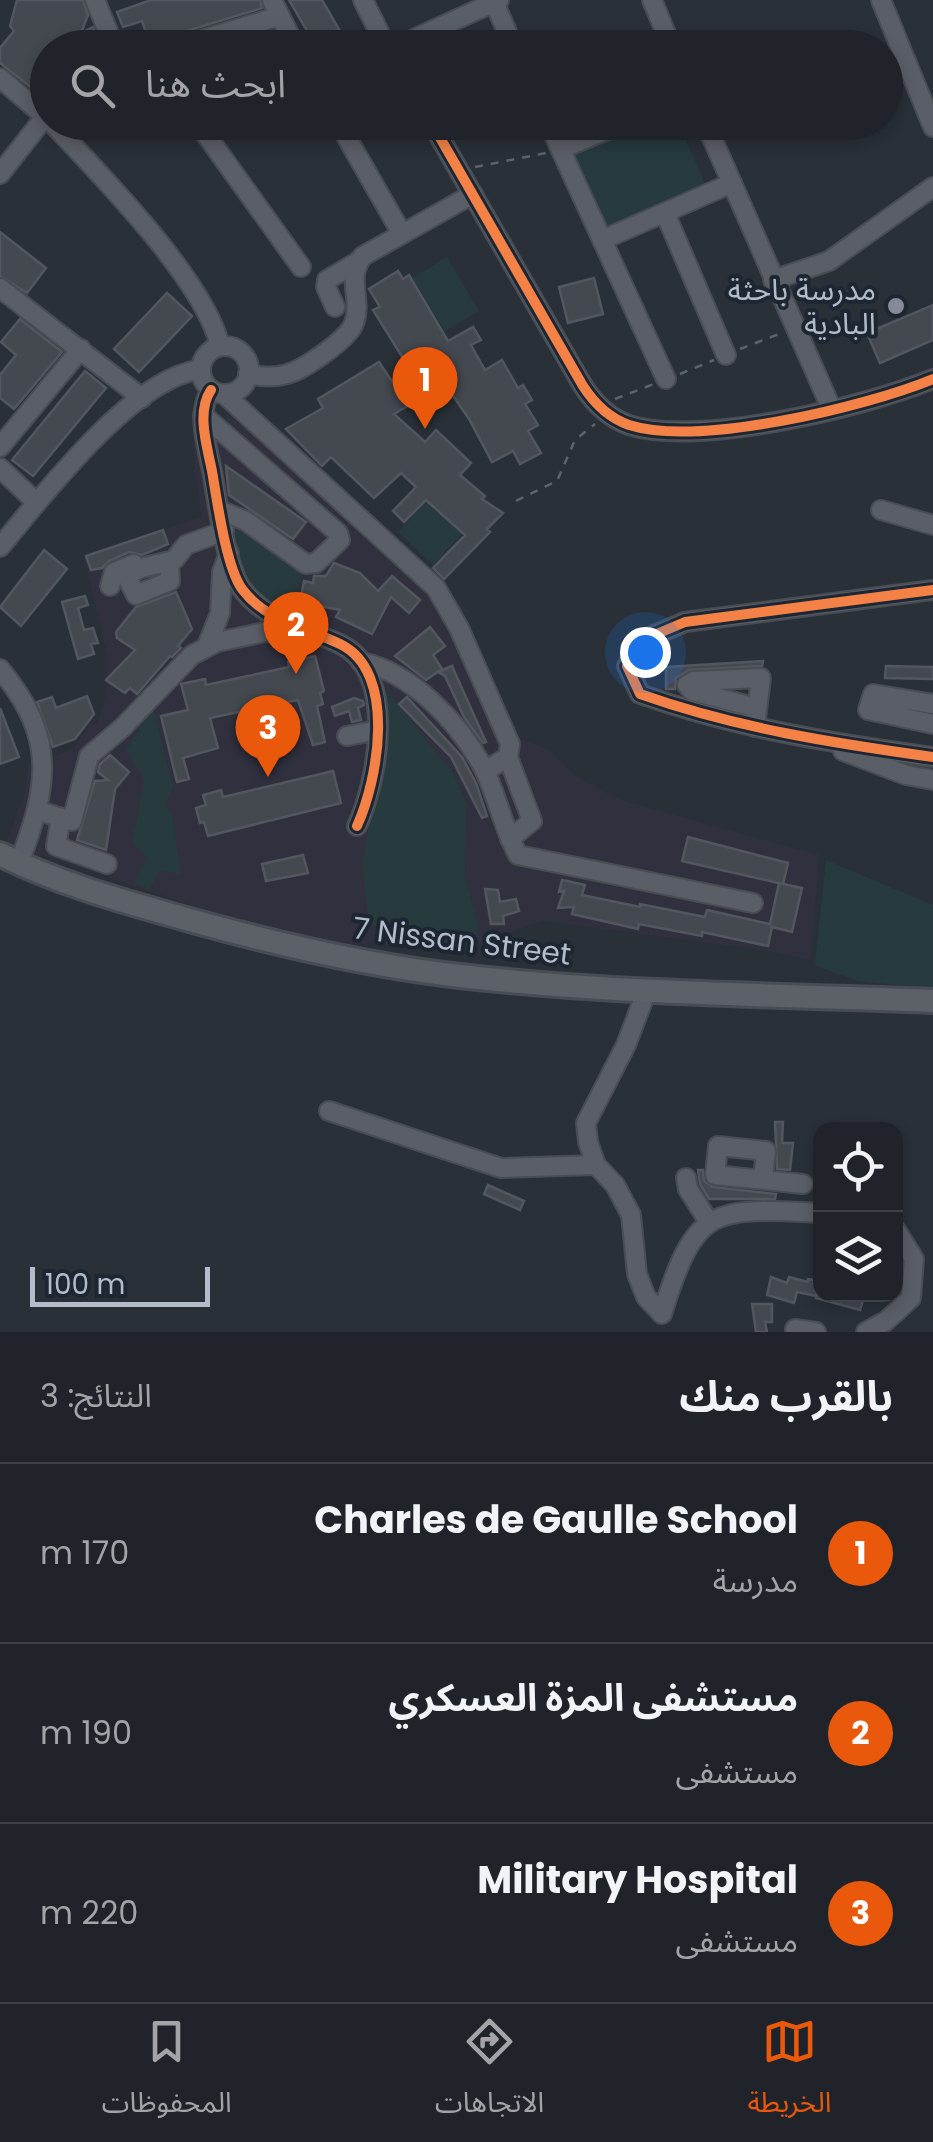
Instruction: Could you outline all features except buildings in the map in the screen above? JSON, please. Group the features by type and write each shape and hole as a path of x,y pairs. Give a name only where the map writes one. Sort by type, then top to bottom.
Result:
{"main road":[{"name":"7 Nissan Street","path":"6,862 134,904 254,938 341,957 644,997 933,1015"},
{"name":"7 Nissan Street","path":"644,997 933,1002"}],"street":[{"path":"95,0 108,30"},
{"path":"363,0 380,30"},
{"path":"652,0 664,30"},
{"path":"881,0 889,30"},
{"path":"431,30 496,1 507,30"},
{"path":"220,30 276,8"},
{"path":"903,66 933,127"},
{"path":"0,78 30,102"},
{"path":"0,174 30,138"},
{"path":"68,140 201,299 220,346"},
{"path":"210,140 301,267"},
{"path":"348,140 402,234"},
{"path":"441,140 583,386 606,408 634,426 698,432 796,419 933,379"},
{"path":"556,140 666,379"},
{"path":"561,150 584,140"},
{"path":"713,140 832,410"},
{"path":"602,240 732,183"},
{"path":"773,280 829,261 933,187"},
{"path":"334,307 326,280 473,194"},
{"path":"665,213 726,355"},
{"path":"248,374 277,376 296,371 346,337 356,318 352,280 359,262"},
{"path":"0,288 142,398"},
{"path":"200,370 204,356 220,346 236,348 248,366 242,386 218,392 205,401 204,415 219,510 236,580 271,616 340,644 361,662 393,673 427,698 455,727 484,771 518,855 754,903"},
{"path":"0,447 81,349"},
{"path":"200,370 218,392 431,581 458,628 508,740 508,757 532,821 510,839"},
{"path":"0,546 101,434 171,377 200,370"},
{"path":"204,415 338,533 340,540 316,563 306,564 246,521 219,510"},
{"path":"0,468 36,502"},
{"path":"881,510 933,525"},
{"path":"110,586 114,572 224,532"},
{"path":"169,562 186,545"},
{"path":"207,646 220,613 222,572 229,553"},
{"path":"933,590 684,622 652,636 627,666 640,694 704,716 756,717 833,743 933,757"},
{"path":"39,811 72,821 89,756 123,727 186,661 207,646 294,626"},
{"path":"357,826 370,788 378,730 370,684 361,662"},
{"path":"0,669 19,691 42,753 39,811 6,862"},
{"path":"933,704 873,694 868,710 933,724"},
{"path":"347,736 378,730"},
{"path":"833,743 839,750 906,775 933,780"},
{"path":"484,771 508,757"},
{"path":"61,818 56,846 107,864"},
{"path":"644,997 626,1045 586,1123 596,1164 615,1185 631,1215 637,1274 646,1297 662,1314 678,1266 698,1231 714,1217 745,1210 811,1213 803,1178 763,1178"},
{"path":"329,1110 501,1168 596,1164"},
{"path":"686,1178 708,1222"},
{"path":"866,1332 886,1322 911,1298 914,1259 903,1241"},
{"path":"794,1329 816,1332"}],"path":[{"path":"459,171 561,150"},
{"path":"516,501 557,480 576,440 606,408 666,379 795,328"}],"shaded area":[{"path":"231,414 255,435 267,423 399,541 466,610 462,616 514,737 548,749 577,777 621,800 819,855 811,960 763,950 542,921 476,945 304,943 6,843 23,799 29,764 42,753 52,752 56,756 73,749 89,726 98,723 106,692 107,655 84,557 201,517 192,441 198,442 229,427 224,421"}],"green space":[{"path":"584,140 686,140 709,193 610,236 566,148"},
{"path":"447,257 479,311 445,331 412,278"},
{"path":"427,501 463,532 433,565 398,532"},
{"path":"233,527 304,572 289,617 245,581 237,561"},
{"path":"377,679 453,773 466,802 465,876 478,926 476,945 465,946 369,924 362,864 385,737"},
{"path":"153,707 173,786 165,806 172,813 181,874 159,871 150,889 134,882 147,858 132,842 144,780 126,750"},
{"path":"826,860 933,905 933,989 857,981 815,965"}],"cycle path":[{"path":"441,140 583,386 603,409 622,422 659,430 696,431 782,421 867,401 933,379"},
{"path":"211,390 204,408 204,429 223,533 236,579 263,609 340,644 358,658 370,678 376,702 376,756 357,826"},
{"path":"933,590 685,622 652,636 627,666 640,694 676,706 785,733 933,757"}],"place":[{"name":"مدرسة باحثة البادية","path":"896,306"},
{"name":"Charles de Gaulle School","path":"425,429"},
{"name":"مستشفى المزة العسكري","path":"296,674"},
{"name":"Military Hospital","path":"268,777"}]}
